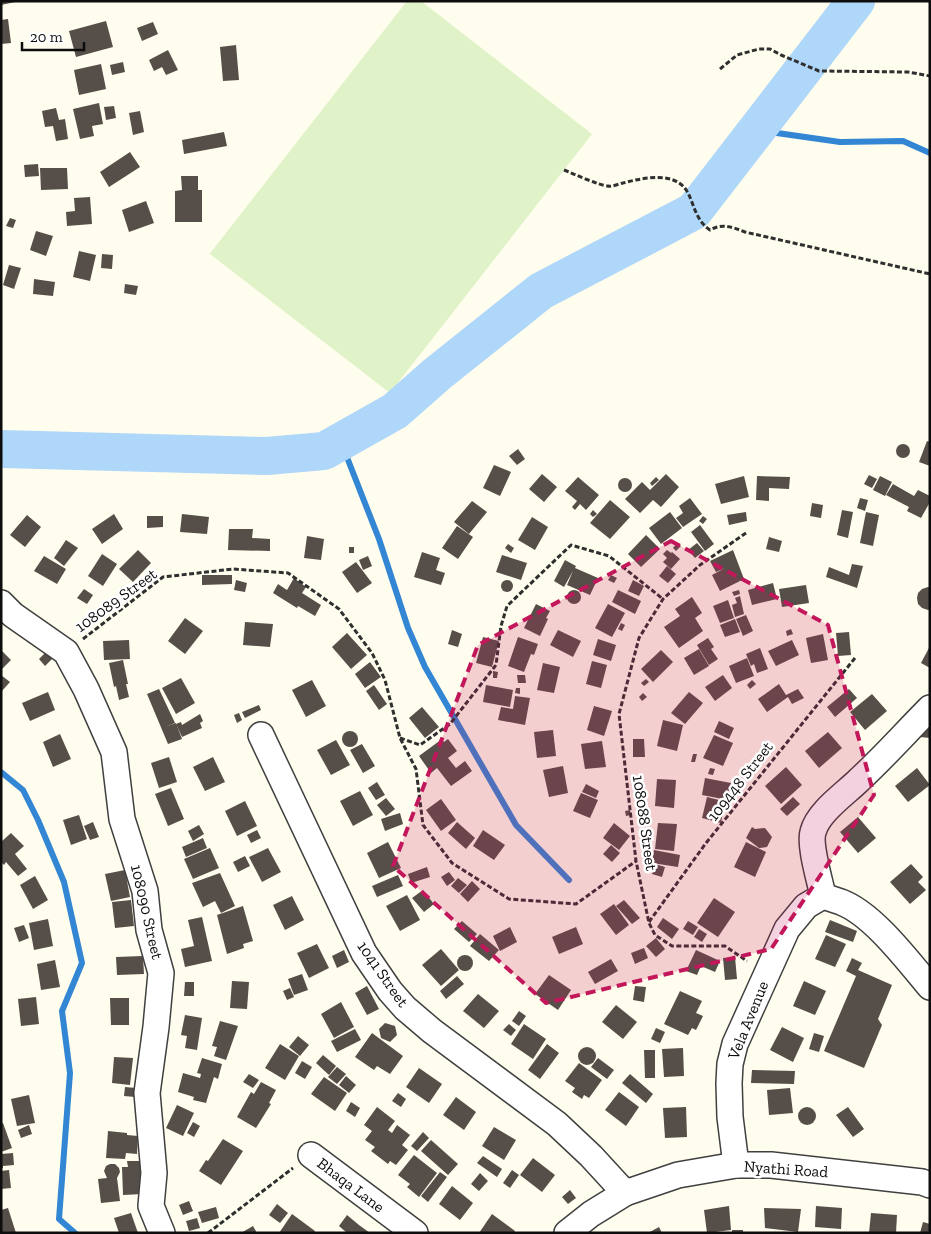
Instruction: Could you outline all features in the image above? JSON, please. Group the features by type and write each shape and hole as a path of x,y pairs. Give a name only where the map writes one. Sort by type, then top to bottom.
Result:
{"street":[{"name":"108090 Street","path":"1,603 13,615 66,652 86,689 114,752 122,819 145,891 148,930 161,973 147,1093 154,1173 151,1206 162,1233"},
{"path":"930,708 860,780 832,805 813,832 813,846 823,896 843,902 869,920 895,946 930,987"},
{"name":"1041 Street","path":"261,735 364,953 390,991 405,1008 432,1031 557,1124 591,1156 625,1193"},
{"name":"Vela Avenue","path":"736,1165 730,1117 730,1064 735,1044 786,928 806,906 823,896"},
{"name":"Bhaqa Lane","path":"311,1154 415,1233"},
{"name":"Nyathi Road","path":"567,1233 591,1214 625,1193 678,1174 736,1165 771,1165 922,1182 930,1185"}],"path":[{"path":"720,69 737,55 759,49 770,49 780,56 819,71 908,72 930,76"},
{"path":"564,170 608,187 642,178 664,178 679,182 688,193 701,224 710,230 717,226 728,225 745,232 930,274"},
{"name":"108088 Street","path":"746,533 700,565 663,599 639,638 619,714 636,861 649,923 655,935 672,946 725,946 766,974"},
{"path":"400,738 420,745 450,724 496,665 501,626 507,606 572,545 609,556 663,599"},
{"name":"108089 Street","path":"66,652 163,577 232,568 288,573 339,609 372,653 385,680 400,738 416,769 423,825 452,863 509,899 576,904 636,861"},
{"name":"109448 Street","path":"649,923 706,844 855,658"},
{"path":"208,1233 311,1154"}],"highlighted area":[{"path":"671,541 828,625 874,795 771,949 546,1003 393,866 478,645"}],"green space":[{"path":"407,1 421,1 592,134 390,393 210,254 208,256"}],"building":[{"path":"1,1 15,1 15,2 1,5"},
{"path":"8,19 11,43 1,44 1,20"},
{"path":"106,21 113,47 76,57 69,31"},
{"path":"153,22 158,34 142,41 137,28"},
{"path":"236,45 239,80 223,81 220,47"},
{"path":"168,50 178,70 166,75 162,67 154,71 149,60"},
{"path":"123,62 125,72 112,75 110,65"},
{"path":"101,64 106,89 79,95 74,70"},
{"path":"99,103 103,124 92,126 94,136 80,139 73,109"},
{"path":"114,106 116,118 106,120 104,107"},
{"path":"56,108 59,120 65,119 68,139 56,141 53,126 45,127 42,111"},
{"path":"140,111 144,132 133,135 129,113"},
{"path":"224,132 227,146 184,154 182,140"},
{"path":"130,152 140,167 109,187 100,172"},
{"path":"38,164 39,176 25,177 24,165"},
{"path":"40,168 67,168 68,189 41,190"},
{"path":"181,176 198,176 198,190 202,190 202,222 175,222 175,191 182,190"},
{"path":"90,197 92,224 67,226 66,212 75,211 74,198"},
{"path":"146,201 154,223 129,232 122,210"},
{"path":"10,218 16,220 13,228 6,226"},
{"path":"36,231 53,236 46,256 30,250"},
{"path":"79,251 96,255 90,281 73,277"},
{"path":"102,254 113,255 112,269 101,268"},
{"path":"9,265 21,268 14,289 3,285"},
{"path":"34,279 55,282 53,296 33,294"},
{"path":"125,284 138,286 136,295 124,293"},
{"path":"927,441 930,442 930,466 919,462"},
{"path":"903,444 908,446 910,451 908,456 903,458 898,456 896,451 898,446"},
{"path":"518,449 525,459 517,465 509,456"},
{"path":"494,465 511,472 500,496 483,488"},
{"path":"542,474 557,487 544,502 529,489"},
{"path":"666,474 679,487 661,507 653,500 640,513 625,499 642,482 650,490"},
{"path":"869,475 877,479 872,488 864,484"},
{"path":"744,476 749,497 721,504 715,484"},
{"path":"757,476 790,477 789,489 769,488 769,501 756,500"},
{"path":"880,476 892,482 885,496 873,490"},
{"path":"578,477 599,495 586,510 580,504 575,510 572,507 577,501 565,491"},
{"path":"656,477 659,480 652,486 650,483"},
{"path":"625,478 630,480 632,485 630,490 625,492 620,490 618,485 620,480"},
{"path":"893,484 914,496 918,490 930,496 930,502 921,518 907,511 909,507 886,495"},
{"path":"690,498 702,514 683,527 676,518 683,513 679,506"},
{"path":"860,498 868,500 865,511 857,508"},
{"path":"610,500 630,517 610,539 590,523"},
{"path":"472,501 487,512 469,534 454,522"},
{"path":"812,503 823,505 821,518 810,516"},
{"path":"593,510 597,514 593,517 590,514"},
{"path":"842,510 853,512 848,538 837,535"},
{"path":"670,512 682,528 661,544 649,528"},
{"path":"746,512 747,521 729,525 727,515"},
{"path":"866,512 879,515 873,546 860,543"},
{"path":"114,514 123,529 102,544 92,529"},
{"path":"182,514 209,517 207,534 180,532"},
{"path":"27,515 41,527 25,547 10,535"},
{"path":"147,516 163,516 163,527 147,528"},
{"path":"703,516 707,519 703,524 699,521"},
{"path":"532,517 548,527 535,550 518,540"},
{"path":"700,525 714,544 705,551 691,532"},
{"path":"457,526 473,537 458,559 442,548"},
{"path":"229,529 253,529 252,538 270,539 270,551 228,550"},
{"path":"646,535 660,549 641,567 628,554"},
{"path":"307,536 324,539 321,560 304,558"},
{"path":"769,537 782,541 779,552 766,549"},
{"path":"66,540 78,548 64,566 54,558"},
{"path":"677,543 681,546 676,551 673,548"},
{"path":"697,543 704,551 695,558 688,550"},
{"path":"508,544 514,548 511,553 505,548"},
{"path":"349,547 354,547 354,553 349,553"},
{"path":"138,550 151,563 133,582 119,569"},
{"path":"667,550 680,559 671,569 663,562 667,558 663,554"},
{"path":"733,550 744,579 720,591 712,575 725,568 716,572 710,561"},
{"path":"422,552 440,558 436,570 445,573 441,585 414,577"},
{"path":"102,554 117,564 103,586 88,576"},
{"path":"502,555 527,563 521,580 496,572"},
{"path":"44,556 66,569 57,584 34,571"},
{"path":"368,556 372,566 363,570 359,560"},
{"path":"565,560 576,566 575,568 598,578 590,595 567,585 573,571 564,587 554,581"},
{"path":"356,562 372,583 357,593 342,572"},
{"path":"852,564 863,566 857,588 826,577 829,567 849,575"},
{"path":"667,566 676,574 668,583 659,576"},
{"path":"202,575 232,575 232,584 202,585"},
{"path":"611,575 617,578 614,583 608,580"},
{"path":"294,578 306,587 302,593 321,605 315,616 298,606 297,608 273,593 278,584 287,590"},
{"path":"236,580 247,583 245,592 234,590"},
{"path":"507,580 513,586 507,592 501,586"},
{"path":"633,580 644,586 639,596 628,591"},
{"path":"773,583 777,599 752,605 748,590"},
{"path":"806,585 809,603 782,607 779,589"},
{"path":"930,587 930,609 928,610 918,604 917,598 918,593 922,589"},
{"path":"84,589 93,595 87,604 77,598"},
{"path":"574,590 579,592 581,597 579,602 574,604 569,602 567,597 569,592"},
{"path":"618,590 641,601 635,614 612,602"},
{"path":"739,590 740,594 734,596 732,592"},
{"path":"740,596 744,614 735,617 732,605 737,603 735,598"},
{"path":"692,597 702,613 695,618 703,631 679,648 664,627 680,616 675,609"},
{"path":"728,600 734,618 720,623 713,606"},
{"path":"536,604 550,611 540,636 524,628"},
{"path":"608,604 625,613 612,637 595,628"},
{"path":"746,615 753,631 743,636 736,619"},
{"path":"185,618 203,631 185,654 168,641"},
{"path":"735,619 740,632 725,637 720,625"},
{"path":"245,622 273,624 270,647 243,645"},
{"path":"621,623 625,625 622,631 618,629"},
{"path":"791,629 793,634 787,636 786,631"},
{"path":"452,630 462,634 458,647 448,644"},
{"path":"558,630 581,641 573,657 550,645"},
{"path":"849,632 851,655 838,656 836,633"},
{"path":"347,633 367,655 351,669 332,647"},
{"path":"823,634 828,660 811,663 806,638"},
{"path":"483,637 499,641 492,667 476,663"},
{"path":"518,637 538,644 534,655 531,654 524,672 508,666"},
{"path":"708,638 714,647 711,649 718,659 709,665 697,645"},
{"path":"598,639 616,645 611,661 593,655"},
{"path":"129,640 130,659 104,660 103,641"},
{"path":"792,640 799,655 776,666 768,651"},
{"path":"930,646 930,668 921,663"},
{"path":"760,648 768,669 757,673 754,664 751,666 746,654"},
{"path":"699,649 709,666 694,675 684,658"},
{"path":"1,650 11,660 1,670"},
{"path":"661,650 673,662 653,682 641,669"},
{"path":"46,652 52,659 45,666 39,659"},
{"path":"747,658 754,676 736,683 729,666"},
{"path":"123,660 129,697 119,700 109,663"},
{"path":"592,661 607,665 601,688 586,684"},
{"path":"370,662 381,677 365,688 355,674"},
{"path":"543,663 560,667 554,693 537,690"},
{"path":"493,671 498,672 497,678 493,678"},
{"path":"1,675 10,682 1,692"},
{"path":"517,675 525,675 526,683 518,683"},
{"path":"723,675 732,688 715,701 705,687"},
{"path":"181,678 195,703 176,714 162,688"},
{"path":"646,679 649,682 644,686 641,683"},
{"path":"312,680 326,706 306,717 292,690"},
{"path":"752,680 756,684 750,689 747,685"},
{"path":"779,684 786,695 798,689 804,698 792,704 788,697 767,712 758,699"},
{"path":"374,685 387,704 379,710 366,691"},
{"path":"486,685 513,690 510,707 483,702"},
{"path":"516,688 520,688 520,694 515,693"},
{"path":"159,689 175,723 165,727 176,723 182,739 168,744 147,694"},
{"path":"849,689 857,698 835,717 827,707"},
{"path":"48,692 55,710 30,721 22,703"},
{"path":"689,692 703,703 685,724 671,713"},
{"path":"643,693 647,697 642,701 639,697"},
{"path":"872,694 887,711 865,730 850,712"},
{"path":"515,696 530,698 525,725 498,720 501,707 513,709"},
{"path":"259,705 261,710 245,718 242,712"},
{"path":"594,706 612,711 604,736 587,730"},
{"path":"422,707 439,727 425,738 409,718"},
{"path":"239,713 242,720 237,723 234,715"},
{"path":"200,714 203,721 200,723 202,728 182,737 176,724 181,722 182,725"},
{"path":"663,720 683,725 677,751 657,746"},
{"path":"719,721 734,728 729,739 714,732"},
{"path":"922,724 930,725 930,738 920,737"},
{"path":"553,730 556,756 537,758 534,732"},
{"path":"350,731 358,739 350,747 342,739"},
{"path":"828,732 842,748 819,768 805,751"},
{"path":"60,734 71,759 53,767 43,742"},
{"path":"714,735 733,743 723,766 703,758"},
{"path":"442,739 444,742 448,739 457,751 448,758 456,768 465,761 472,771 451,786 437,768 431,773 419,756"},
{"path":"633,739 644,739 645,757 633,757"},
{"path":"336,740 350,765 331,775 317,750"},
{"path":"602,741 606,767 585,769 581,744"},
{"path":"362,744 375,766 363,773 350,750"},
{"path":"693,754 697,754 695,762 691,762"},
{"path":"169,757 177,782 159,788 151,763"},
{"path":"213,757 225,782 205,791 193,767"},
{"path":"563,766 568,793 549,797 543,770"},
{"path":"786,767 802,785 781,804 765,786"},
{"path":"710,768 715,769 713,775 708,774"},
{"path":"917,768 930,785 908,802 895,786"},
{"path":"705,778 731,783 728,800 702,795"},
{"path":"657,779 676,780 674,808 655,806"},
{"path":"377,782 385,795 376,800 368,788"},
{"path":"586,784 599,791 596,798 582,792"},
{"path":"171,788 184,819 168,826 155,794"},
{"path":"360,791 373,815 353,826 340,801"},
{"path":"581,793 598,800 590,818 573,811"},
{"path":"707,797 719,800 716,810 723,812 721,823 702,818"},
{"path":"793,797 800,804 787,816 780,809"},
{"path":"386,798 395,809 386,816 377,805"},
{"path":"441,799 456,820 441,831 426,810"},
{"path":"245,801 257,826 237,836 225,811"},
{"path":"630,810 631,815 626,816 625,811"},
{"path":"400,813 403,824 385,831 381,819"},
{"path":"79,815 87,839 71,845 63,820"},
{"path":"858,817 876,838 858,853 840,832"},
{"path":"93,822 99,837 90,840 84,826"},
{"path":"457,822 475,838 466,849 448,833"},
{"path":"614,823 630,836 619,850 603,838"},
{"path":"658,823 677,824 674,851 655,849"},
{"path":"199,825 204,834 193,841 188,831"},
{"path":"752,827 755,829 765,828 772,837 767,847 759,848 746,838"},
{"path":"257,830 261,838 251,843 247,835"},
{"path":"483,830 505,845 494,860 473,846"},
{"path":"11,833 24,846 15,854 27,869 18,876 6,862 4,865 1,862 1,842"},
{"path":"203,838 207,848 186,857 182,847"},
{"path":"388,842 401,868 379,878 367,853"},
{"path":"746,842 766,852 755,877 734,867"},
{"path":"611,845 620,853 612,862 603,854"},
{"path":"210,848 219,868 193,879 184,859"},
{"path":"268,848 281,872 262,882 249,857"},
{"path":"654,850 680,855 678,867 652,863"},
{"path":"245,856 250,866 238,872 233,862"},
{"path":"655,864 665,867 662,877 652,874"},
{"path":"911,864 923,877 918,882 926,890 910,904 890,882"},
{"path":"427,867 430,877 411,883 408,874"},
{"path":"125,870 130,897 111,901 105,874"},
{"path":"449,872 455,880 447,886 441,877"},
{"path":"220,873 235,906 221,913 215,901 203,907 192,883"},
{"path":"398,875 403,886 377,897 372,886"},
{"path":"35,876 48,900 33,909 20,885"},
{"path":"458,878 467,885 459,893 451,886"},
{"path":"472,881 480,889 468,902 460,894"},
{"path":"423,890 434,904 424,912 412,898"},
{"path":"407,895 420,920 400,931 386,906"},
{"path":"292,896 304,920 285,930 273,905"},
{"path":"714,898 735,912 718,937 697,923"},
{"path":"131,900 134,926 115,928 112,902"},
{"path":"624,900 640,918 632,924 616,906"},
{"path":"614,904 629,925 616,935 600,914"},
{"path":"243,906 253,941 243,944 244,948 227,954 217,915"},
{"path":"202,917 212,961 185,967 181,949 194,946 188,920"},
{"path":"663,918 679,929 672,939 657,927"},
{"path":"48,919 53,946 34,950 29,923"},
{"path":"830,920 857,931 853,942 825,932"},
{"path":"462,921 477,934 469,942 454,929"},
{"path":"688,921 698,927 693,935 683,929"},
{"path":"24,925 29,938 19,942 14,928"},
{"path":"510,927 517,942 500,951 493,936"},
{"path":"576,927 583,944 559,954 552,937"},
{"path":"699,929 707,934 702,942 694,937"},
{"path":"480,934 499,950 489,961 470,946"},
{"path":"826,935 846,944 835,967 815,959"},
{"path":"656,938 665,949 656,957 646,946"},
{"path":"317,944 329,968 309,978 297,953"},
{"path":"644,948 648,958 635,964 631,953"},
{"path":"441,949 459,970 441,986 422,965"},
{"path":"344,950 349,962 337,968 332,956"},
{"path":"696,950 720,961 715,972 701,966 697,975 686,971"},
{"path":"465,955 473,963 465,971 457,963"},
{"path":"143,956 144,974 117,975 116,957"},
{"path":"735,957 737,979 725,980 723,958"},
{"path":"852,958 862,963 858,970 892,985 878,1019 882,1025 864,1068 824,1051 856,976 846,971"},
{"path":"611,959 618,971 595,984 588,972"},
{"path":"55,960 60,987 41,990 37,964"},
{"path":"302,974 308,990 294,995 288,979"},
{"path":"549,975 571,990 558,1010 535,994"},
{"path":"457,976 464,984 446,999 440,991"},
{"path":"232,981 249,982 247,1009 230,1008"},
{"path":"804,981 826,991 815,1015 793,1006"},
{"path":"185,982 194,982 194,996 184,996"},
{"path":"367,986 379,1009 367,1015 355,993"},
{"path":"635,986 646,987 644,1002 633,1000"},
{"path":"290,988 294,997 287,1000 283,991"},
{"path":"680,991 702,1001 696,1013 703,1016 696,1030 692,1028 688,1035 664,1024"},
{"path":"478,994 499,1011 484,1028 463,1011"},
{"path":"36,997 39,1024 21,1026 18,999"},
{"path":"110,998 129,998 129,1025 111,1025"},
{"path":"341,1002 354,1027 334,1038 321,1014"},
{"path":"616,1005 637,1022 623,1039 602,1022"},
{"path":"519,1011 526,1016 519,1026 512,1021"},
{"path":"185,1015 202,1018 197,1050 185,1048 187,1036 181,1035"},
{"path":"220,1021 238,1026 226,1060 214,1056 217,1047 212,1046"},
{"path":"385,1023 395,1026 397,1035 390,1042 381,1038 379,1029"},
{"path":"509,1024 516,1030 511,1036 503,1030"},
{"path":"524,1024 546,1039 533,1059 511,1044"},
{"path":"782,1027 804,1038 793,1062 770,1050"},
{"path":"656,1028 665,1032 660,1043 651,1039"},
{"path":"355,1029 361,1040 337,1052 331,1041"},
{"path":"372,1033 403,1056 390,1074 377,1066 374,1070 355,1057"},
{"path":"814,1033 824,1036 819,1052 809,1049"},
{"path":"298,1036 309,1045 300,1056 289,1047"},
{"path":"280,1044 299,1056 285,1080 265,1068"},
{"path":"547,1044 559,1053 540,1079 528,1070"},
{"path":"587,1047 593,1050 596,1056 593,1062 587,1065 581,1062 578,1056 581,1050"},
{"path":"683,1048 684,1076 664,1077 662,1049"},
{"path":"644,1050 655,1050 655,1078 645,1078"},
{"path":"323,1055 336,1066 329,1075 316,1063"},
{"path":"114,1057 133,1058 130,1085 112,1083"},
{"path":"202,1058 222,1064 218,1079 214,1077 206,1103 193,1100 194,1097 178,1092 183,1073 200,1078 201,1074 197,1073"},
{"path":"598,1058 614,1070 607,1079 591,1067"},
{"path":"302,1061 312,1067 305,1079 295,1073"},
{"path":"579,1063 602,1080 589,1098 584,1095 582,1099 572,1092 575,1088 565,1081"},
{"path":"337,1067 346,1074 337,1084 328,1077"},
{"path":"419,1068 442,1084 429,1103 406,1087"},
{"path":"752,1070 795,1071 794,1084 751,1083"},
{"path":"249,1074 259,1080 253,1088 243,1082"},
{"path":"630,1074 653,1094 646,1103 622,1083"},
{"path":"346,1076 356,1085 349,1093 339,1085"},
{"path":"324,1077 347,1093 335,1111 311,1094"},
{"path":"261,1082 276,1090 269,1103 271,1104 256,1128 237,1117 251,1092 254,1094"},
{"path":"125,1087 136,1088 135,1097 124,1096"},
{"path":"790,1088 793,1113 769,1115 767,1090"},
{"path":"619,1092 639,1107 626,1126 605,1110"},
{"path":"398,1093 406,1099 401,1107 392,1101"},
{"path":"29,1095 35,1123 17,1126 11,1099"},
{"path":"456,1097 476,1112 464,1130 443,1115"},
{"path":"351,1102 360,1108 355,1117 346,1111"},
{"path":"177,1105 194,1113 183,1136 166,1128"},
{"path":"377,1107 395,1121 388,1130 392,1133 397,1125 410,1135 402,1145 408,1150 396,1165 390,1161 388,1164 371,1151 375,1147 365,1140 372,1131 364,1125"},
{"path":"686,1107 687,1137 665,1138 663,1108"},
{"path":"807,1107 813,1110 816,1116 813,1122 807,1125 801,1122 798,1116 801,1110"},
{"path":"848,1107 864,1129 853,1137 836,1115"},
{"path":"193,1122 200,1126 194,1137 187,1133"},
{"path":"3,1123 12,1148 1,1152 1,1124"},
{"path":"29,1125 32,1134 21,1138 18,1130"},
{"path":"494,1127 516,1140 504,1160 482,1146"},
{"path":"108,1131 138,1136 137,1154 126,1153 125,1159 106,1158"},
{"path":"423,1132 429,1138 417,1151 411,1146"},
{"path":"223,1139 243,1151 221,1185 199,1171"},
{"path":"431,1140 458,1164 448,1175 421,1151"},
{"path":"13,1153 14,1165 1,1168 1,1154"},
{"path":"414,1155 437,1173 419,1197 407,1187 410,1184 398,1175"},
{"path":"483,1156 502,1169 497,1177 477,1163"},
{"path":"533,1158 555,1175 542,1192 520,1175"},
{"path":"127,1161 142,1161 143,1194 123,1195 122,1167 128,1167"},
{"path":"115,1164 119,1168 120,1172 117,1178 120,1201 101,1203 98,1179 107,1178 104,1171 106,1166"},
{"path":"9,1170 11,1188 1,1189 1,1171"},
{"path":"512,1170 519,1175 510,1188 503,1183"},
{"path":"440,1172 447,1177 428,1202 421,1196"},
{"path":"480,1173 488,1181 479,1191 471,1184"},
{"path":"452,1186 473,1203 460,1220 439,1204"},
{"path":"570,1190 576,1198 568,1204 562,1197"},
{"path":"189,1201 193,1211 183,1215 179,1205"},
{"path":"277,1204 288,1213 280,1223 269,1215"},
{"path":"729,1206 731,1230 707,1233 704,1210"},
{"path":"816,1206 842,1208 841,1229 815,1227"},
{"path":"216,1207 219,1218 202,1223 198,1212"},
{"path":"8,1208 16,1233 1,1233 1,1210"},
{"path":"764,1208 801,1209 798,1232 765,1228"},
{"path":"131,1213 138,1233 119,1233 114,1218"},
{"path":"871,1213 897,1215 896,1233 869,1233"},
{"path":"292,1214 315,1231 314,1233 279,1233"},
{"path":"492,1214 515,1231 514,1233 479,1233"},
{"path":"347,1215 370,1233 347,1233 339,1226"},
{"path":"197,1218 200,1228 189,1231 186,1221"},
{"path":"923,1222 930,1224 930,1233 920,1233"},
{"path":"253,1226 257,1233 241,1233"},
{"path":"659,1227 662,1233 648,1233"},
{"path":"732,1230 743,1230 743,1233 732,1233"}],"waterway":[{"path":"1,449 267,456 324,451 395,411 437,374 541,291 694,211 856,1"},
{"path":"756,130 840,142 903,141 930,153"},
{"path":"341,442 379,539 408,628 425,667 516,825 569,880"},
{"path":"1,772 23,790 38,820 64,882 82,963 62,1011 70,1073 59,1219 75,1233"}]}
